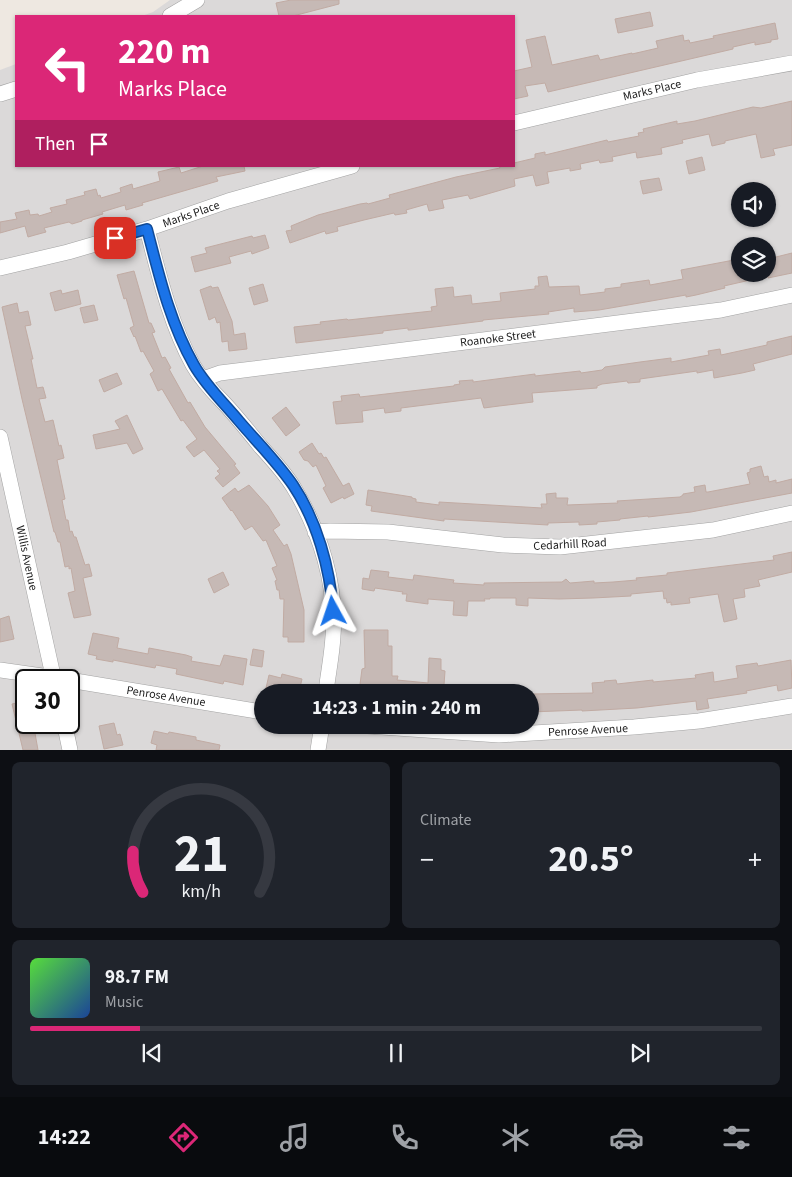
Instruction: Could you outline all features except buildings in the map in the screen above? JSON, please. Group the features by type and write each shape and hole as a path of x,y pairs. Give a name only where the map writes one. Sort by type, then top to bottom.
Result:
{"street":[{"path":"172,15 197,0"},
{"name":"Marks Place","path":"515,123 697,80 792,63"},
{"path":"0,94 15,89"},
{"name":"Marks Place","path":"0,268 68,252 349,167"},
{"path":"147,229 162,288 176,329 194,366 213,393 237,418 294,486 315,532 331,584 334,635 327,684"},
{"name":"Roanoke Street","path":"203,379 220,373 721,310 792,295"},
{"name":"Willis Avenue","path":"0,437 58,669"},
{"name":"Cedarhill Road","path":"315,532 388,532 503,545 560,547 713,530 792,513"},
{"name":"Penrose Avenue","path":"0,670 15,672"},
{"name":"Penrose Avenue","path":"80,682 254,711"},
{"name":"Penrose Avenue","path":"430,734 499,742 699,722 792,706"},
{"path":"67,734 70,750"},
{"path":"318,750 321,734"}],"shaded area":[{"path":"170,0 792,0 792,749 0,750 0,70 15,64 15,167 515,167 515,15 145,15 153,12"}],"route":[{"path":"115,238 147,229 162,288 176,329 194,366 213,393 281,469 294,486 305,507 325,560 331,584 333,611"}]}
